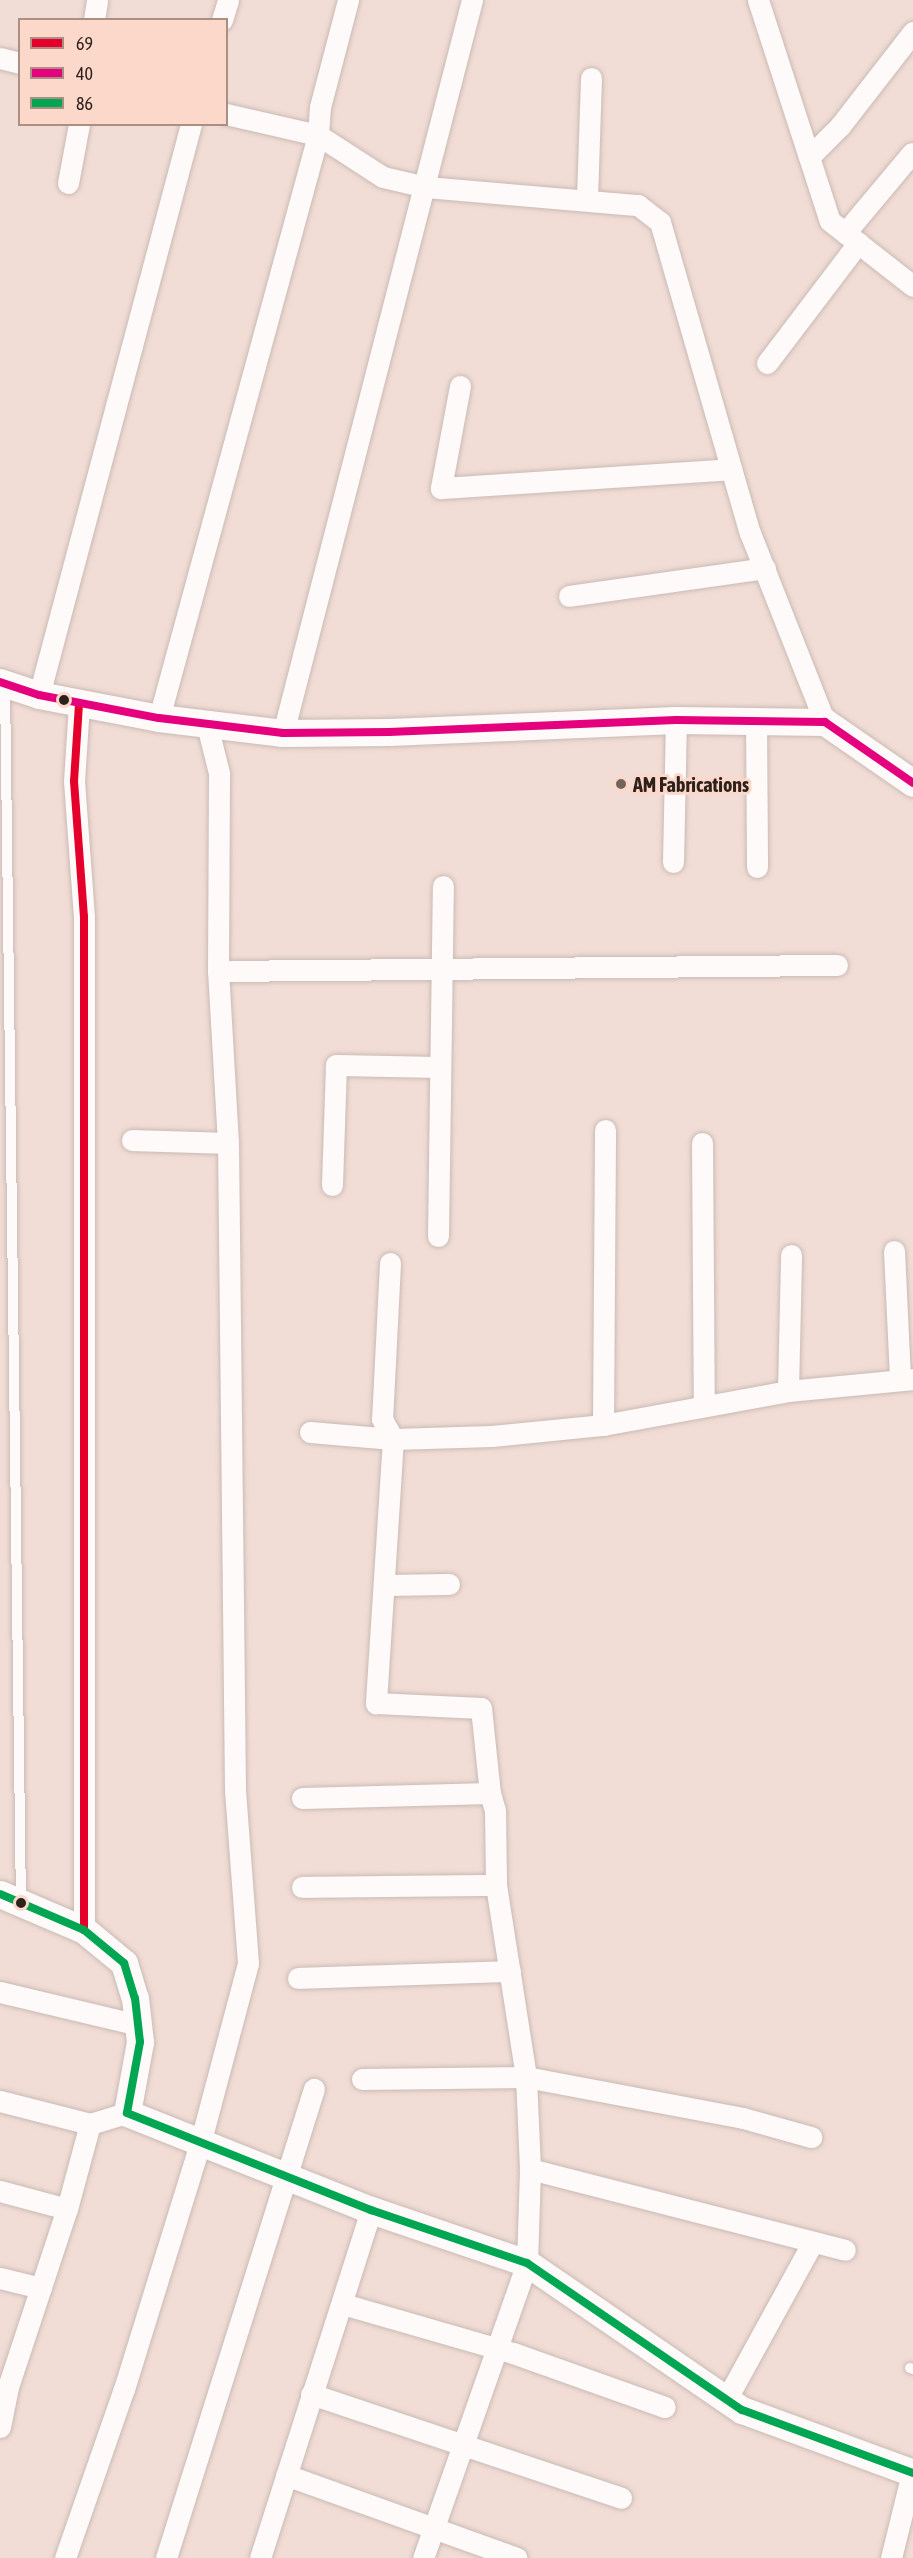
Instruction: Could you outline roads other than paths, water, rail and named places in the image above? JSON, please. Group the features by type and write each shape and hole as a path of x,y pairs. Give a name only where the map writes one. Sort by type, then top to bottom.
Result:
{"street":[{"path":"94,18 97,0"},
{"path":"223,18 228,0"},
{"path":"159,718 318,135 320,107 348,0"},
{"path":"283,733 426,188 472,0"},
{"path":"758,0 830,221 913,286"},
{"path":"809,157 840,126 913,32"},
{"path":"0,58 18,62"},
{"path":"587,199 591,78"},
{"path":"228,114 318,135 383,177 426,188 587,199 638,205 660,222 731,470 765,568 825,722"},
{"path":"68,183 79,126"},
{"path":"39,695 190,126"},
{"path":"767,363 912,153"},
{"path":"460,386 441,488 731,470"},
{"path":"569,596 765,568"},
{"path":"3,683 39,695 78,704 207,725 283,733 389,732 756,718 825,722 913,783"},
{"path":"78,704 74,781 84,917 84,1930"},
{"path":"756,718 757,867"},
{"path":"673,862 676,720"},
{"path":"65,2558 124,2389 201,2140 248,1963 235,1789 228,1143 218,971 219,773 207,725"},
{"path":"438,1236 442,886"},
{"path":"218,971 442,972 837,965"},
{"path":"332,1185 336,1065 441,1067"},
{"path":"603,1425 605,1130"},
{"path":"132,1140 228,1143"},
{"path":"702,1143 704,1406"},
{"path":"310,1432 393,1439 492,1436 603,1425 788,1391 906,1379 894,1251"},
{"path":"788,1391 791,1255"},
{"path":"390,1263 382,1419 393,1439 376,1702 481,1708 489,1792 495,1810 496,1886 526,2077 530,2169 527,2263 423,2558"},
{"path":"384,1585 449,1584"},
{"path":"302,1798 489,1792"},
{"path":"302,1887 496,1886"},
{"path":"11,1898 84,1930 124,1963 135,1998 140,2042 127,2114"},
{"path":"298,1978 510,1971"},
{"path":"0,1992 138,2025"},
{"path":"362,2079 526,2077 744,2118 811,2137"},
{"path":"166,2558 314,2089"},
{"path":"0,2101 90,2124 127,2114 201,2140 371,2210 527,2263 742,2410 913,2473 891,2558"},
{"path":"0,2427 8,2386 67,2209 90,2124"},
{"path":"530,2169 845,2250"},
{"path":"0,2191 67,2209"},
{"path":"260,2558 311,2394 343,2304 371,2210"},
{"path":"726,2400 813,2242"},
{"path":"0,2278 41,2288"},
{"path":"343,2304 496,2351 513,2353 665,2407"},
{"path":"311,2394 464,2443 621,2498"},
{"path":"286,2475 516,2558"}],"lane":[{"path":"3,683 11,1898"}],"place":[{"name":"AM Fabrications","path":"621,784"}]}
